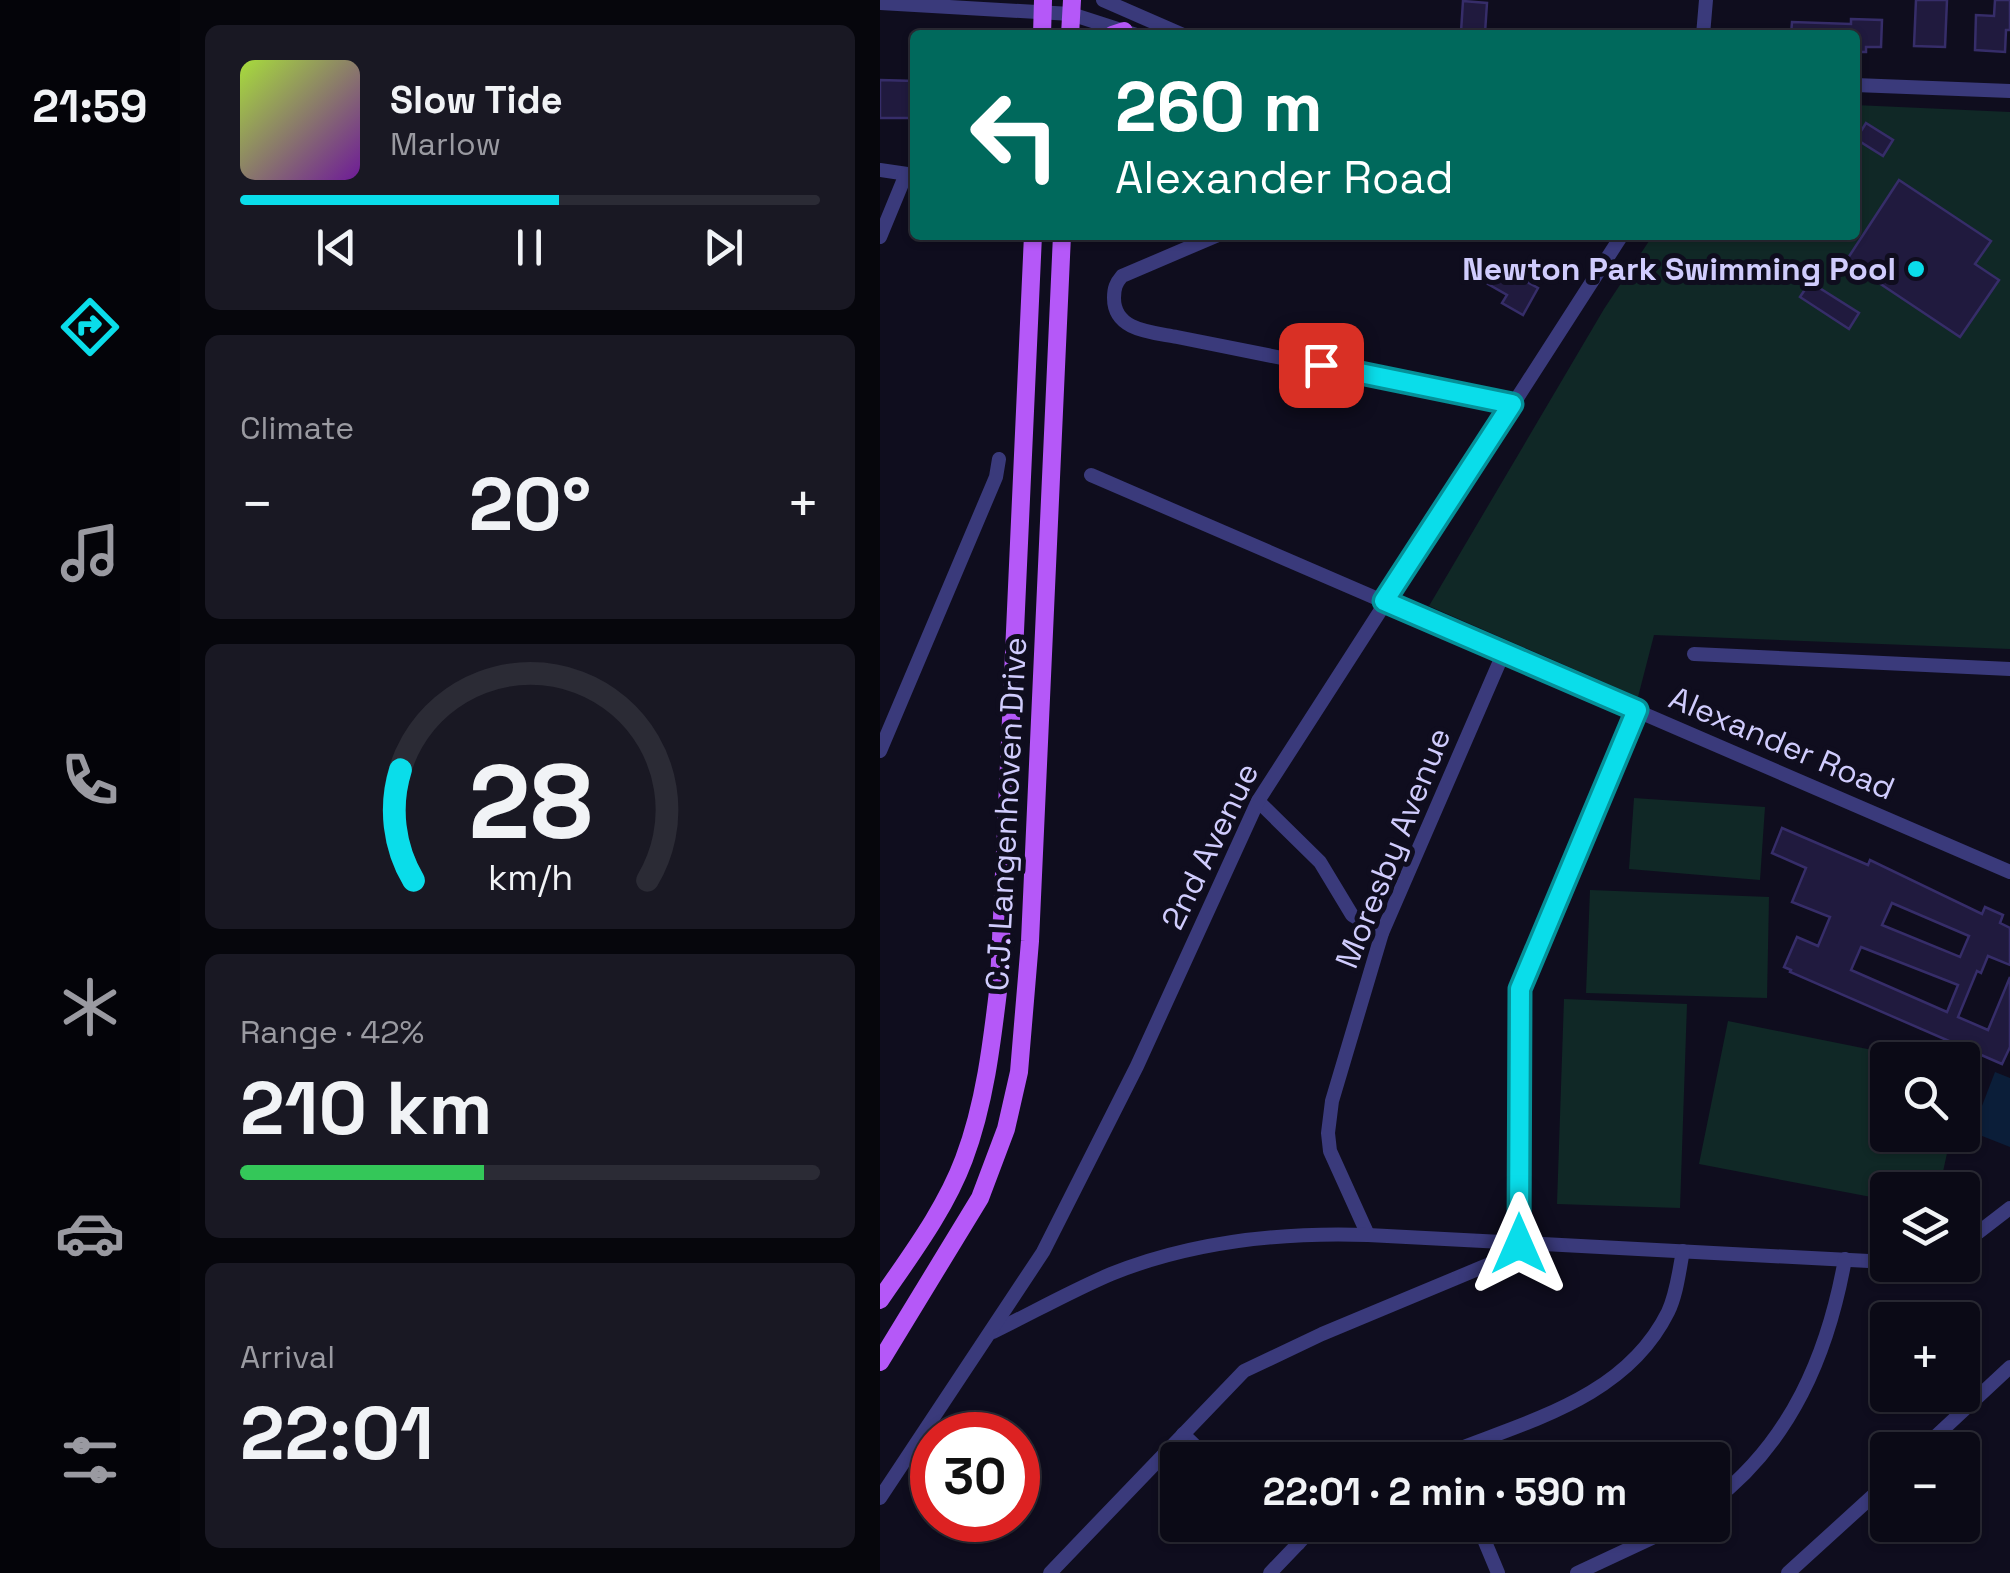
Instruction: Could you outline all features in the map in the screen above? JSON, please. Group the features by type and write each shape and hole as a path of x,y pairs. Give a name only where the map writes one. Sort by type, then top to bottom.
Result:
{"main road":[{"name":"C.J. Langenhoven Drive","path":"880,1300 929,1226 963,1162 992,1041 1000,983 1033,240"},
{"name":"C.J. Langenhoven Drive","path":"880,1362 980,1198 1006,1129 1019,1072 1030,941 1062,240"}],"street":[{"path":"1103,0 1172,30"},
{"path":"1703,30 1706,0"},
{"path":"880,3 1071,7 1116,30"},
{"path":"1860,85 2010,91"},
{"path":"880,170 910,174"},
{"path":"880,237 910,176"},
{"path":"1206,240 1128,272 1118,280 1114,294 1118,317 1140,329 1512,404"},
{"name":"2nd Avenue","path":"880,1498 1043,1252 1137,1066 1258,800 1619,240"},
{"path":"880,751 996,477 999,459"},
{"name":"Alexander Road","path":"1091,475 2010,872"},
{"name":"Moresby Avenue","path":"1368,1236 1336,1164 1328,1134 1332,1101 1382,934 1503,654"},
{"path":"1694,654 2010,669"},
{"path":"1050,1573 1253,1364 1509,1256 1519,1244 1520,989 1637,710"},
{"path":"1258,800 1320,862 1352,914 1382,934"},
{"path":"1980,1231 2010,1208"},
{"path":"990,1333 1108,1275 1160,1256 1282,1235 1870,1261"},
{"path":"1482,1442 1556,1410 1616,1376 1648,1344 1669,1310 1682,1252"},
{"path":"1730,1487 1773,1441 1812,1377 1828,1335 1845,1259"},
{"path":"1941,1432 2010,1368"},
{"path":"1183,1434 1191,1442"},
{"path":"1788,1573 1870,1498"},
{"path":"1485,1542 1498,1573"},
{"path":"1578,1573 1644,1542"},
{"path":"1270,1573 1298,1544"}],"green space":[{"path":"1860,105 2010,112 2010,649 1654,635 1638,697 1429,606 1604,309 1650,240 1860,240"},
{"path":"1634,798 1765,807 1760,880 1629,869"},
{"path":"1590,890 1769,897 1767,998 1586,993"},
{"path":"1564,999 1687,1004 1680,1208 1557,1204"},
{"path":"1728,1021 1870,1050 1870,1152 1947,1152 1943,1172 1870,1172 1870,1197 1699,1164"}],"water":[{"path":"1995,1072 2010,1078 2010,1147 1980,1135 1980,1111"}],"building":[{"path":"1916,0 1947,0 1945,47 1914,46"},
{"path":"1995,0 2010,0 2005,52 1975,50 1976,15 1994,16"},
{"path":"1463,1 1487,3 1485,30 1461,30"},
{"path":"1851,19 1882,20 1881,47 1866,47 1866,52 1860,52 1860,30 1791,30 1792,22 1851,24"},
{"path":"880,80 910,81 910,118 880,118"},
{"path":"1866,123 1893,140 1883,156 1860,142"},
{"path":"1899,180 1991,241 1975,264 1999,280 1960,337 1846,261"},
{"path":"1498,266 1538,288 1523,315 1502,303 1507,295 1488,284"},
{"path":"1810,282 1859,313 1849,329 1800,297"},
{"path":"1782,828 1868,865 1870,860 1982,914 1985,907 2003,915 2000,923 2010,928 2010,965 1988,956 1981,973 1977,971 1958,1017 1988,1030 2010,977 2010,1047 2002,1064 1980,1054 1980,1042 1951,1042 1784,967 1797,937 1818,946 1830,917 1792,902 1806,868 1772,853","holes":["1892,903 1969,936 1960,957 1882,925","1861,947 1958,985 1947,1012 1851,970"]}],"place":[{"name":"Newton Park Swimming Pool","path":"1916,269"}],"route":[{"path":"1321,365 1512,404 1384,601 1637,710 1520,989 1519,1244"}]}
